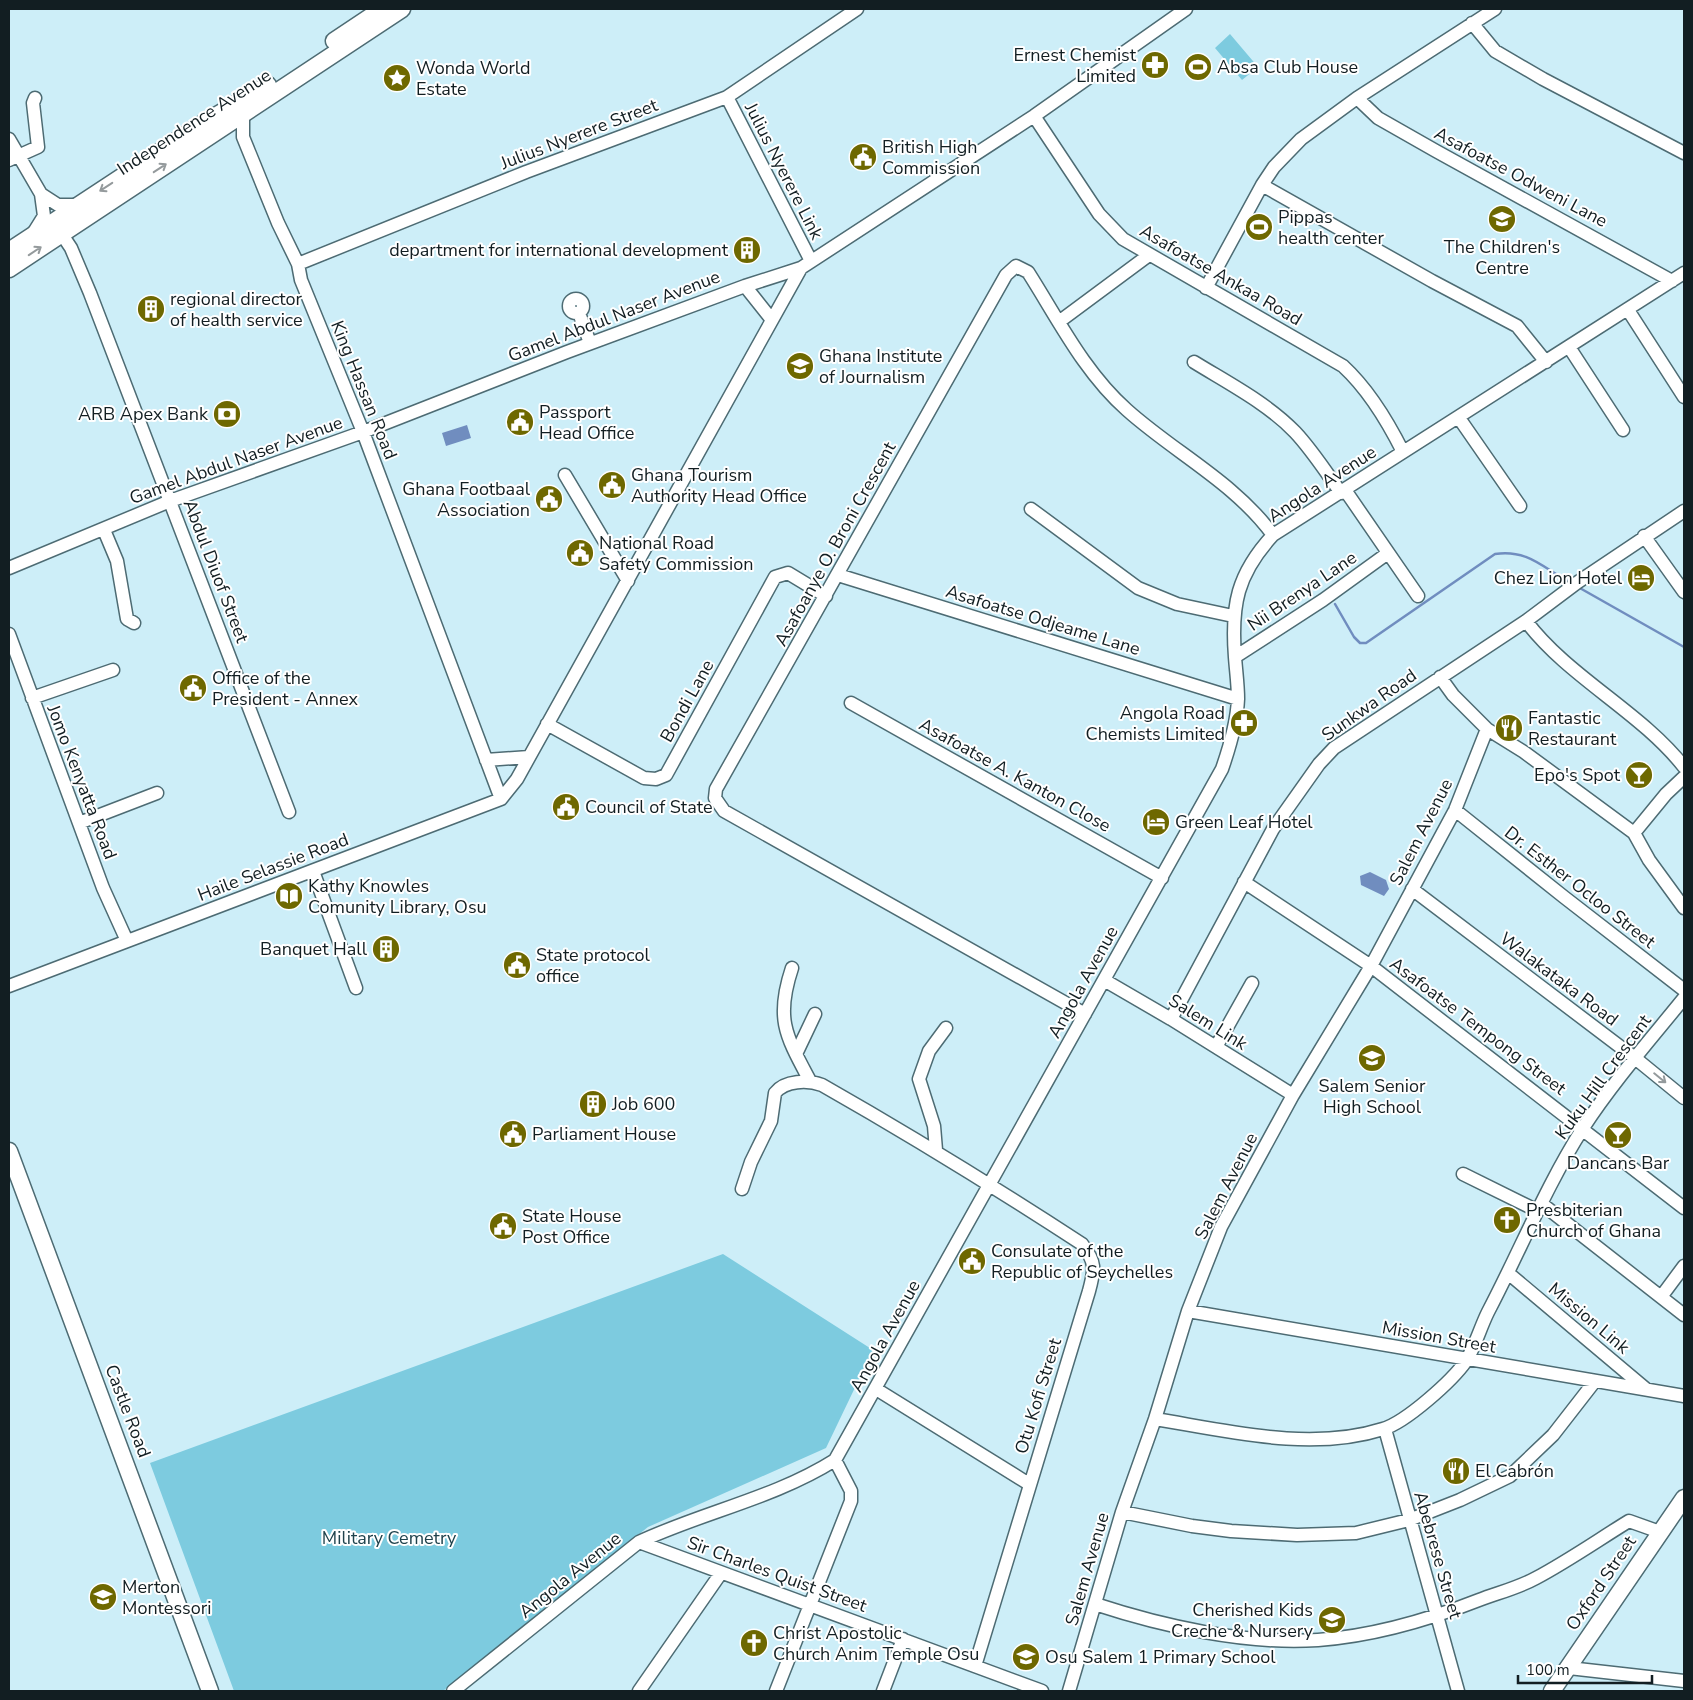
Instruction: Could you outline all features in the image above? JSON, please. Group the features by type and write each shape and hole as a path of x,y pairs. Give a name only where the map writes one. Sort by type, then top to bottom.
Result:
{"main road":[{"name":"Independence Avenue","path":"9,252 202,124 272,82 382,9"},
{"name":"Independence Avenue","path":"9,269 402,9"},
{"name":"Castle Road","path":"9,1151 210,1689"},
{"name":"Oxford Street","path":"1552,1691 1684,1498"}],"street":[{"name":"Julius Nyerere Street","path":"298,264 526,172 727,97 857,9"},
{"name":"Gamel Abdul Naser Avenue","path":"9,568 170,501 363,432 590,344 806,264 1034,116 1186,9"},
{"path":"1206,288 1262,185 1274,167 1300,139 1357,98 1496,9"},
{"path":"1472,23 1495,51 1543,79 1684,153"},
{"name":"Julius Nyerere Link","path":"727,97 806,264"},
{"path":"14,158 36,149 40,144 33,115 32,103 35,98"},
{"name":"Asafoatse Odweni Lane","path":"1357,98 1378,118 1672,280"},
{"name":"King Hassan Road","path":"243,114 243,137 278,223 298,264 301,280 363,432 501,799"},
{"name":"Asafoatse Ankaa Road","path":"1034,116 1107,224 1123,239 1343,366 1354,377 1383,416 1403,452"},
{"path":"222,127 243,137"},
{"path":"9,139 14,158 41,194 58,205 78,205"},
{"path":"1262,185 1517,326 1528,337 1546,362"},
{"path":"31,236 42,223 44,216 41,194"},
{"name":"Abdul Diuof Street","path":"61,233 71,248 90,293 289,812"},
{"path":"1060,321 1149,255"},
{"path":"501,799 517,779 772,320 806,264"},
{"name":"Asafoanye O. Broni Crescent","path":"1085,1014 724,811 715,798 716,790 1006,276 1016,266 1028,272 1085,364 1116,400 1151,430 1243,500 1274,535"},
{"name":"Angola Avenue","path":"453,1691 639,1542 669,1528 805,1478 835,1460 1222,769 1236,723 1238,698 1233,616 1237,594 1243,577 1258,552 1274,535 1684,273"},
{"path":"745,286 772,320"},
{"path":"1628,310 1684,397"},
{"path":"580,313 590,344"},
{"path":"1569,347 1623,430"},
{"path":"1194,362 1239,390 1293,430 1343,491 1418,596"},
{"path":"1458,418 1520,506"},
{"path":"565,475 628,581"},
{"path":"1032,509 1138,588 1177,604 1233,616"},
{"name":"Sunkwa Road","path":"1171,1019 1273,828 1319,764 1346,739 1526,622 1574,585 1644,536 1684,511"},
{"path":"104,530 117,561 127,619 134,623"},
{"path":"1644,536 1684,592"},
{"name":"Nii Brenya Lane","path":"1235,657 1323,600 1388,553"},
{"name":"Bondi Lane","path":"547,724 644,778 656,779 666,776 775,577 788,573 826,596"},
{"name":"Asafoatse Odjeame Lane","path":"838,575 1238,698"},
{"path":"1526,622 1545,643 1661,742 1684,767"},
{"name":"Jomo Kenyatta Road","path":"9,634 79,823 127,941"},
{"path":"32,698 113,670"},
{"path":"1440,677 1453,695 1487,729 1524,752 1634,833 1649,860 1684,908"},
{"name":"Asafoatse A. Kanton Close","path":"851,703 1162,878"},
{"name":"Salem Avenue","path":"1069,1691 1122,1512 1155,1419 1188,1311 1221,1227 1293,1096 1371,966 1455,810 1487,729"},
{"path":"486,760 529,757"},
{"path":"1634,833 1666,794 1684,776"},
{"path":"79,823 157,793"},
{"name":"Haile Selassie Road","path":"9,986 501,799"},
{"name":"Dr. Esther Ocloo Street","path":"1455,810 1579,910 1684,990"},
{"path":"313,871 356,988"},
{"name":"Asafoatse Tempong Street","path":"1244,882 1371,966 1583,1128 1684,1208"},
{"name":"Walakataka Road","path":"1412,889 1636,1058 1684,1098"},
{"path":"742,1189 751,1162 771,1121 778,1089 796,1082 810,1081 786,1033 783,1009 784,993 792,968"},
{"name":"Salem Link","path":"1104,980 1171,1019 1293,1096"},
{"path":"1216,1047 1252,984"},
{"name":"Kuku Hill Crescent","path":"1155,1419 1298,1439 1332,1438 1385,1428 1431,1397 1446,1385 1466,1360 1540,1207 1583,1128 1684,998"},
{"path":"796,1054 815,1014"},
{"path":"936,1150 934,1126 920,1079 929,1051 946,1028"},
{"name":"Otu Kofi Street","path":"810,1081 822,1085 936,1150 1082,1244 1092,1256 1094,1270 975,1666"},
{"path":"1463,1174 1540,1207 1684,1315"},
{"path":"1661,1297 1684,1266"},
{"name":"Mission Link","path":"1508,1273 1648,1390"},
{"name":"Mission Street","path":"1188,1311 1684,1396"},
{"path":"1122,1512 1192,1526 1231,1531 1297,1535 1356,1533 1409,1520 1510,1476 1553,1435 1595,1381"},
{"path":"876,1389 1029,1484"},
{"name":"Abebrese Street","path":"1385,1428 1458,1691"},
{"path":"776,1691 851,1501 851,1491 835,1460"},
{"path":"1095,1604 1126,1614 1216,1633 1270,1639 1317,1640 1364,1633 1437,1616 1534,1579 1629,1521 1660,1532"},
{"name":"Sir Charles Quist Street","path":"639,1542 1042,1691"},
{"path":"639,1691 721,1573"},
{"path":"883,1691 903,1640"},
{"path":"1569,1668 1684,1681"}],"green space":[{"path":"1230,34 1258,67 1242,80 1215,48"},
{"name":"Military Cemetry","path":"723,1254 873,1350 826,1448 648,1527 443,1691 234,1691 150,1463"}],"shaded area":[{"path":"467,425 471,438 446,446 442,433"},
{"path":"1370,872 1386,880 1389,889 1384,896 1361,885 1360,876"}],"waterway":[{"path":"1335,604 1354,637 1360,643 1366,643 1495,554 1507,553 1526,557 1571,583"},
{"path":"1578,587 1684,647"}],"place":[{"name":"Ernest Chemist Limited","path":"1155,65"},
{"name":"Absa Club House","path":"1198,67"},
{"name":"Wonda World Estate","path":"397,78"},
{"name":"British High Commission","path":"863,157"},
{"name":"The Children's Centre","path":"1502,219"},
{"name":"Pippas health center","path":"1259,227"},
{"name":"department for international development","path":"747,250"},
{"name":"regional director of health service","path":"151,309"},
{"name":"Ghana Institute of Journalism","path":"800,366"},
{"name":"ARB Apex Bank","path":"227,414"},
{"name":"Passport Head Office","path":"520,422"},
{"name":"Ghana Tourism Authority Head Office","path":"612,485"},
{"name":"Ghana Footbaal Association","path":"549,499"},
{"name":"National Road Safety Commission","path":"580,553"},
{"name":"Chez Lion Hotel","path":"1641,578"},
{"name":"Office of the President - Annex","path":"193,688"},
{"name":"Angola Road Chemists Limited","path":"1244,723"},
{"name":"Fantastic Restaurant","path":"1509,728"},
{"name":"Epo's Spot","path":"1639,775"},
{"name":"Council of State","path":"566,807"},
{"name":"Green Leaf Hotel","path":"1156,822"},
{"name":"Kathy Knowles Comunity Library, Osu","path":"289,896"},
{"name":"Banquet Hall","path":"386,949"},
{"name":"State protocol office","path":"517,965"},
{"name":"Salem Senior High School","path":"1372,1058"},
{"name":"Job 600","path":"593,1104"},
{"name":"Parliament House","path":"513,1134"},
{"name":"Dancans Bar","path":"1618,1135"},
{"name":"Presbiterian Church of Ghana","path":"1507,1220"},
{"name":"State House Post Office","path":"503,1226"},
{"name":"Consulate of the Republic of Seychelles","path":"972,1261"},
{"name":"El Cabrón","path":"1456,1471"},
{"name":"Merton Montessori","path":"103,1597"},
{"name":"Cherished Kids Creche & Nursery","path":"1332,1620"},
{"name":"Christ Apostolic Church Anim Temple Osu","path":"754,1643"},
{"name":"Osu Salem 1 Primary School","path":"1026,1657"}]}
